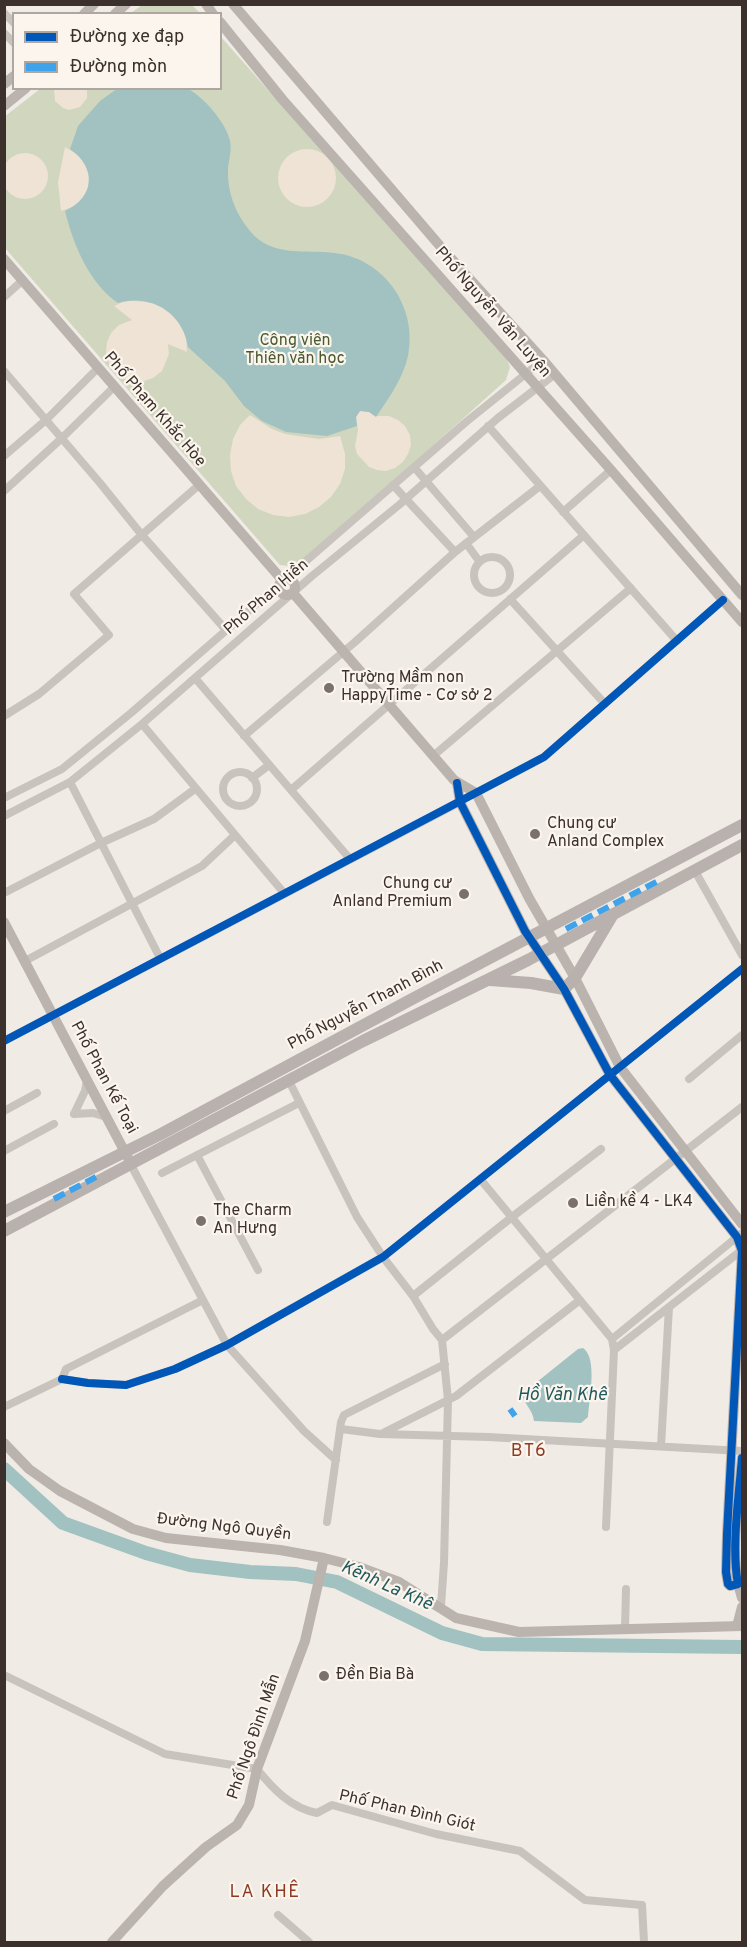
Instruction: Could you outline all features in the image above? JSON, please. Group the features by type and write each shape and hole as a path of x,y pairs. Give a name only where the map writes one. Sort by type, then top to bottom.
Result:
{"main road":[{"name":"Phố Nguyễn Thanh Bình","path":"4,1212 171,1129 742,825"},
{"name":"Phố Nguyễn Thanh Bình","path":"4,1231 363,1041 540,954 742,845"},
{"path":"488,980 531,983 564,989 576,978 613,915"}],"street":[{"name":"Phố Nguyễn Văn Luyện","path":"233,4 440,246 543,360 742,595"},
{"name":"Phố Nguyễn Văn Luyện","path":"222,24 282,99 538,387 742,622"},
{"path":"4,106 24,90"},
{"name":"Phố Phạm Khắc Hòe","path":"4,259 283,581 280,585 282,592 288,595 293,593"},
{"path":"4,297 23,280"},
{"name":"Phố Phan Hiền","path":"4,798 62,769 414,467 543,360"},
{"path":"4,456 46,420 98,368"},
{"path":"4,371 141,534 226,630"},
{"name":"Phố Phan Hiền","path":"4,816 70,782 142,724 488,426 555,374"},
{"path":"4,491 114,387"},
{"path":"488,426 677,641"},
{"path":"414,467 474,537"},
{"path":"563,512 611,470"},
{"path":"4,716 48,686 109,634 74,594 199,485"},
{"path":"393,485 455,552"},
{"path":"244,736 344,652 455,552 540,486"},
{"path":"291,790 584,536"},
{"path":"466,543 479,561"},
{"path":"489,556 501,559 509,567 510,579 504,589 494,593 482,591 474,583 473,571 479,561 489,556"},
{"path":"434,756 631,588"},
{"path":"293,593 457,783 476,793 547,929 576,978 620,1067 742,1224"},
{"path":"510,599 605,704"},
{"path":"4,1041 544,757 723,600"},
{"path":"195,678 350,860"},
{"path":"142,724 284,894"},
{"path":"252,778 269,765"},
{"path":"237,772 248,774 256,782 257,792 252,802 242,807 231,805 226,800 222,786 227,777 237,772"},
{"path":"70,782 160,958"},
{"path":"457,783 460,802 529,939 564,989 610,1075 740,1235 742,1251 738,1451 726,1572 728,1584 730,1586 738,1584"},
{"path":"4,893 153,819 195,789"},
{"path":"216,812 226,800"},
{"path":"25,961 202,866 235,835"},
{"path":"695,871 742,955"},
{"name":"Phố Phan Kế Toại","path":"4,922 131,1165"},
{"path":"4,1407 62,1379 106,1385 132,1384 186,1365 227,1345 383,1257 742,969"},
{"path":"689,1079 742,1035"},
{"path":"87,1080 83,1098 74,1114 93,1113 106,1117"},
{"path":"290,1081 357,1217 442,1340 448,1400 441,1606 456,1618 519,1632 740,1626 742,1608"},
{"path":"4,1110 37,1094"},
{"path":"162,1173 299,1102"},
{"path":"442,1340 548,1260 742,1107"},
{"path":"4,1151 54,1124"},
{"path":"413,1296 512,1216 601,1149"},
{"path":"198,1155 258,1270"},
{"path":"131,1165 227,1345 304,1431 336,1460"},
{"path":"481,1180 612,1339 614,1350 606,1527"},
{"path":"612,1339 740,1235"},
{"path":"614,1350 742,1251"},
{"path":"62,1379 66,1369 204,1300"},
{"path":"380,1434 448,1400 580,1300"},
{"path":"661,1446 669,1307"},
{"path":"327,1522 341,1422 344,1415 445,1364"},
{"path":"341,1429 380,1434 609,1442 738,1451"},
{"path":"738,1451 742,1442"},
{"name":"Đường Ngô Quyền","path":"4,1443 29,1469 60,1491 133,1529 166,1538 280,1550 323,1562 359,1567 399,1582 441,1606"},
{"path":"742,1458 736,1572 742,1598"},
{"name":"Phố Ngô Đình Mẫn","path":"112,1942 162,1886 206,1847 237,1825 249,1805 257,1769 304,1641 323,1562"},
{"path":"625,1628 626,1589"},
{"path":"4,1675 165,1754 257,1769"},
{"name":"Phố Phan Đình Giót","path":"257,1769 273,1790 309,1812 316,1813 332,1805 436,1834 520,1851 585,1900 642,1905 644,1942"},
{"path":"278,1915 309,1942"}],"green space":[{"path":"142,5 192,5 199,12 132,12"},
{"name":"Công viên Thiên văn học","path":"222,38 507,360 510,367 506,380 298,567 280,565 5,248 4,117 39,90 222,90"}],"shaded area":[{"path":"54,90 87,90 87,98 80,107 69,110 55,101"},
{"path":"65,147 80,156 89,176 88,188 83,198 75,206 61,211 58,182"},
{"path":"301,149 313,149 328,157 336,172 336,184 328,199 313,207 301,207 286,199 278,184 278,172 286,157"},
{"path":"25,153 41,160 48,176 41,192 25,199 9,192 2,176 9,160"},
{"path":"127,300 153,303 165,308 176,318 186,335 187,352 168,344 169,354 162,371 144,381 133,382 123,378 114,371 106,353 111,333 119,325 132,320 114,306"},
{"path":"360,411 376,416 389,416 405,426 410,435 411,445 403,462 395,468 386,471 377,470 369,467 357,454 356,417"},
{"path":"250,415 272,429 285,434 319,439 340,436 345,454 345,469 340,484 331,497 319,507 305,514 289,517 273,515 258,509 246,499 236,486 231,471 230,455 233,439 240,425"}],"water":[{"path":"115,90 190,90 214,111 228,134 231,144 228,177 231,194 240,217 259,240 289,251 335,253 353,257 369,265 383,276 394,289 402,304 408,320 410,338 406,364 391,395 376,417 369,412 360,411 356,417 357,426 327,436 286,432 262,421 244,406 225,381 188,347 180,324 163,308 142,301 118,303 99,285 78,249 65,211 75,205 87,190 89,182 85,165 70,149 78,126 100,101"},
{"name":"Hồ Văn Khê","path":"583,1348 588,1353 591,1370 588,1417 581,1423 534,1421 522,1394 578,1349"}],"waterway":[{"name":"Kênh La Khê","path":"4,1469 63,1523 146,1553 190,1565 250,1572 296,1574 337,1582 442,1633 482,1644 742,1647"}],"marked path":[{"path":"566,929 658,881"},
{"path":"54,1199 96,1177"},
{"path":"510,1409 515,1416"}],"cycle path":[{"path":"4,1041 544,757 723,600"},
{"path":"457,783 460,802 525,931 564,989 610,1075 737,1237 742,1251 727,1534 726,1572 730,1586 738,1584 735,1538 742,1458"},
{"path":"62,1379 126,1385 175,1369 227,1345 383,1257 742,969"}],"place":[{"name":"Trường Mầm non HappyTime - Cơ sở 2","path":"329,688"},
{"name":"Chung cư Anland Complex","path":"535,834"},
{"name":"Chung cư Anland Premium","path":"464,894"},
{"name":"Liền kề 4 - LK4","path":"573,1203"},
{"name":"The Charm An Hưng","path":"201,1221"},
{"name":"Đền Bia Bà","path":"324,1676"}],"district":[{"name":"BT6","path":"529,1452"},
{"name":"LA KHÊ","path":"265,1893"}]}
